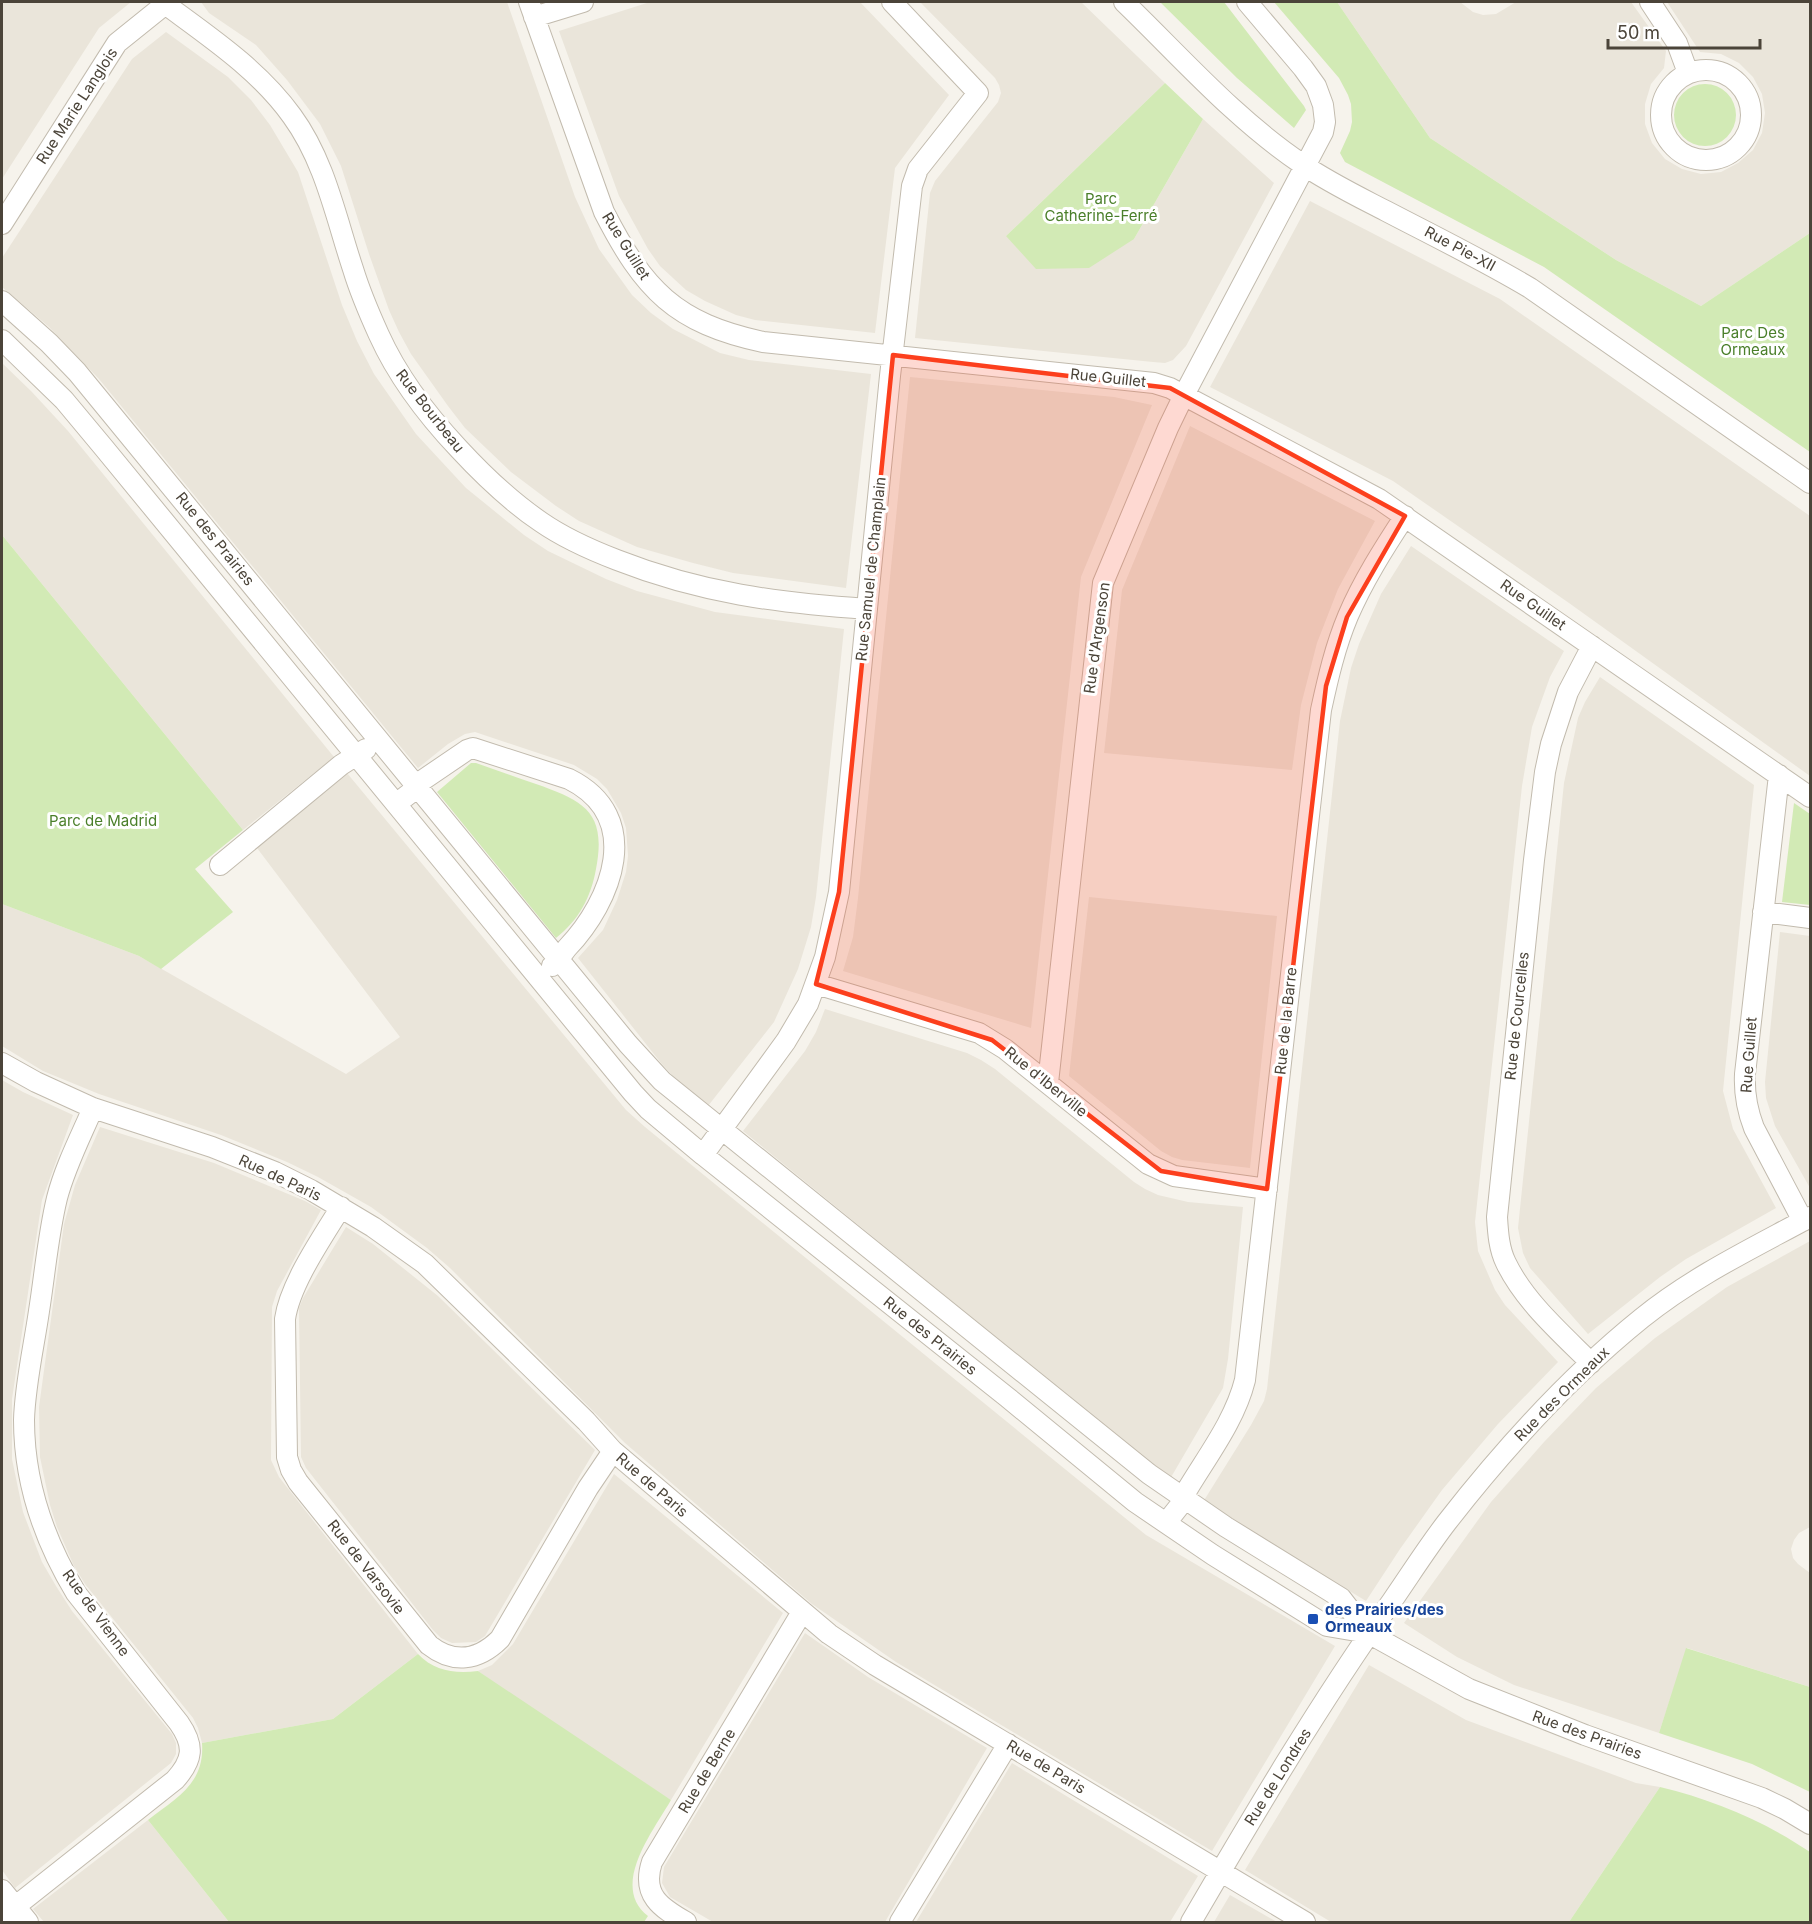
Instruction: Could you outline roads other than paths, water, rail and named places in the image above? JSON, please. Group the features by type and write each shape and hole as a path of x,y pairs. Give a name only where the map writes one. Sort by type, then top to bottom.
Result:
{"street":[{"path":"532,9 583,2"},
{"name":"Rue Samuel de Champlain","path":"703,1155 795,1028 816,984 831,935 839,892 893,355 914,177 978,93 892,2"},
{"name":"Rue Pie-XII","path":"1124,2 1245,119 1273,144 1304,166 1530,288 1810,483"},
{"name":"Rue d'Argenson","path":"1048,1083 1103,583 1184,395 1323,132 1325,114 1321,96 1303,68 1247,2"},
{"path":"1650,2 1674,37 1688,73"},
{"name":"Rue Marie Langlois","path":"2,224 117,43 166,3"},
{"name":"Rue Bourbeau","path":"166,3 247,66 294,118 321,172 366,306 396,369 446,435 494,485 542,524 568,539 642,569 694,586 752,598 867,609"},
{"name":"Rue Guillet","path":"532,9 604,212 632,261 658,293 687,314 718,330 763,342 1154,383 1184,395 1379,499 1810,797"},
{"path":"1703,69 1719,71 1733,78 1744,89 1752,113 1750,125 1746,137 1728,155 1708,160 1689,157 1669,140 1663,128 1662,103 1667,92 1675,82 1688,73 1703,69"},
{"name":"Rue des Prairies","path":"2,301 49,343 77,372 646,1065 662,1081 1149,1474 1226,1527 1341,1598 1368,1633"},
{"name":"Rue des Prairies","path":"2,340 64,400 633,1093 703,1155 1135,1502 1213,1555 1328,1626 1368,1633 1468,1689 1585,1735 1762,1798 1810,1824"},
{"name":"Rue de la Barre","path":"1166,1523 1185,1499 1187,1490 1231,1416 1242,1390 1247,1368 1325,694 1332,662 1347,617 1372,568 1405,516"},
{"name":"Rue de Courcelles","path":"1591,1363 1521,1288 1506,1262 1498,1233 1497,1217 1532,872 1545,772 1551,744 1568,692 1592,646"},
{"path":"220,865 341,765 379,740"},
{"path":"396,804 418,787 420,782 473,748 569,779 582,785 599,803 614,834 614,858 611,871 598,908 582,932 565,950 560,959 538,977"},
{"name":"Rue Guillet","path":"1779,775 1745,1074 1746,1102 1754,1128 1807,1219"},
{"path":"1763,912 1810,918"},
{"name":"Rue d'Iberville","path":"816,984 979,1034 1005,1049 1137,1156 1174,1176 1267,1189"},
{"name":"Rue de Paris","path":"2,1063 36,1082 93,1108 212,1147 265,1168 341,1207 373,1227 425,1264 586,1421 613,1451 829,1634 876,1665 1305,1923"},
{"name":"Rue de Vienne","path":"8,1912 175,1780 186,1768 190,1753 188,1738 179,1723 76,1593 65,1574 42,1524 29,1472 25,1435 26,1400 52,1227 61,1186 93,1108"},
{"name":"Rue de Varsovie","path":"341,1207 296,1286 287,1309 285,1331 287,1457 298,1482 429,1645 446,1655 466,1657 485,1652 500,1639 588,1488 613,1451"},
{"name":"Rue des Ormeaux","path":"1368,1633 1446,1524 1490,1469 1591,1363 1642,1318 1691,1282 1807,1219"},
{"name":"Rue de Berne","path":"686,1923 664,1909 653,1895 648,1878 652,1862 802,1612"},
{"name":"Rue de Londres","path":"1191,1923 1368,1633"},
{"path":"900,1923 1008,1744"},
{"path":"2,1890 8,1912 28,1923"}],"place":[{"name":"des Prairies/des Ormeaux","path":"1313,1619"}],"park label":[{"name":"Parc Catherine-Ferré","path":"1101,208"},
{"name":"Parc Des Ormeaux","path":"1753,342"},
{"name":"Parc de Madrid","path":"103,821"}]}
